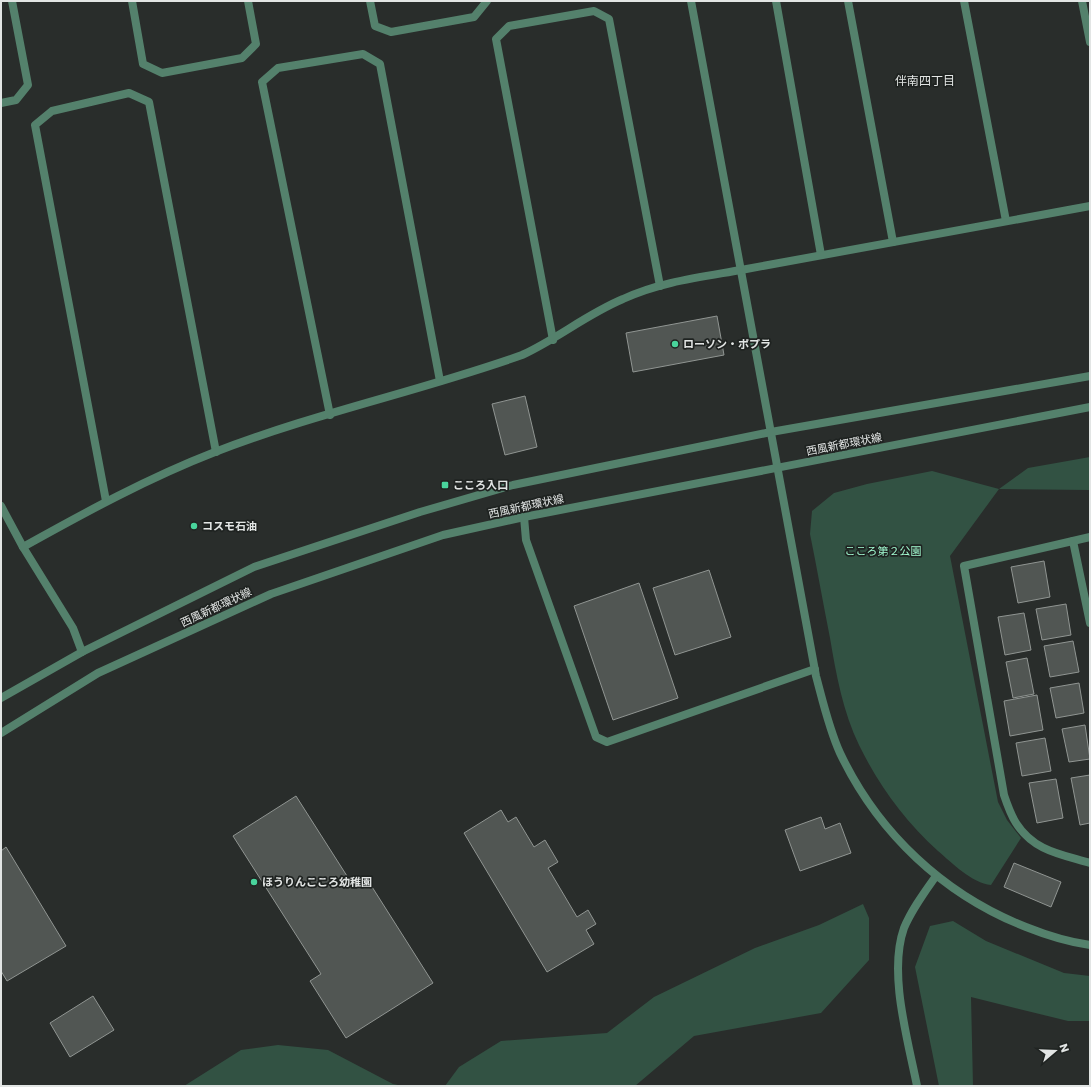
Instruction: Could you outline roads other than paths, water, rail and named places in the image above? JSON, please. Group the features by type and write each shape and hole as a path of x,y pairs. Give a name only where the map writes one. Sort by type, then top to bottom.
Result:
{"street":[{"path":"1,103 16,100 28,85 12,1"},
{"path":"132,1 143,64 162,73 242,58 256,44 248,1"},
{"path":"370,1 375,26 391,32 474,17 487,1"},
{"path":"691,1 815,669 826,715 840,753 859,788 882,821 909,852 936,876 972,901 1008,920 1045,934 1090,945"},
{"path":"776,1 821,255"},
{"path":"848,1 893,242"},
{"path":"964,1 1006,221"},
{"path":"1082,1 1090,42"},
{"path":"552,340 496,39 509,26 594,11 609,19 660,286"},
{"path":"330,415 262,82 278,68 363,54 380,64 440,381"},
{"path":"106,501 35,125 52,111 129,93 149,102 216,452"},
{"path":"22,547 106,501 164,473 216,452 522,355 552,340 622,299 660,286 1090,206"},
{"name":"西風新都環状線","path":"1,698 82,652 254,567 420,512 513,485 771,432 1090,376"},
{"name":"西風新都環状線","path":"1,733 98,673 271,594 443,535 524,517 1090,407"},
{"path":"1,506 22,547 73,628 82,652"},
{"path":"524,517 526,540 596,737 607,742 815,669"},
{"path":"1090,537 964,566 1004,795 1016,823 1034,843 1051,851 1090,863"},
{"path":"1073,541 1090,623"},
{"path":"917,1086 900,992 898,971 899,950 904,930 912,910 936,876"}],"place":[{"name":"ローソン・ポプラ","path":"675,344"},
{"name":"こころ入口","path":"445,485"},
{"name":"コスモ石油","path":"194,526"},
{"name":"ほうりんこころ幼稚園","path":"254,882"}],"district":[{"name":"伴南四丁目","path":"925,80"}],"park label":[{"name":"こころ第２公園","path":"883,551"}]}
